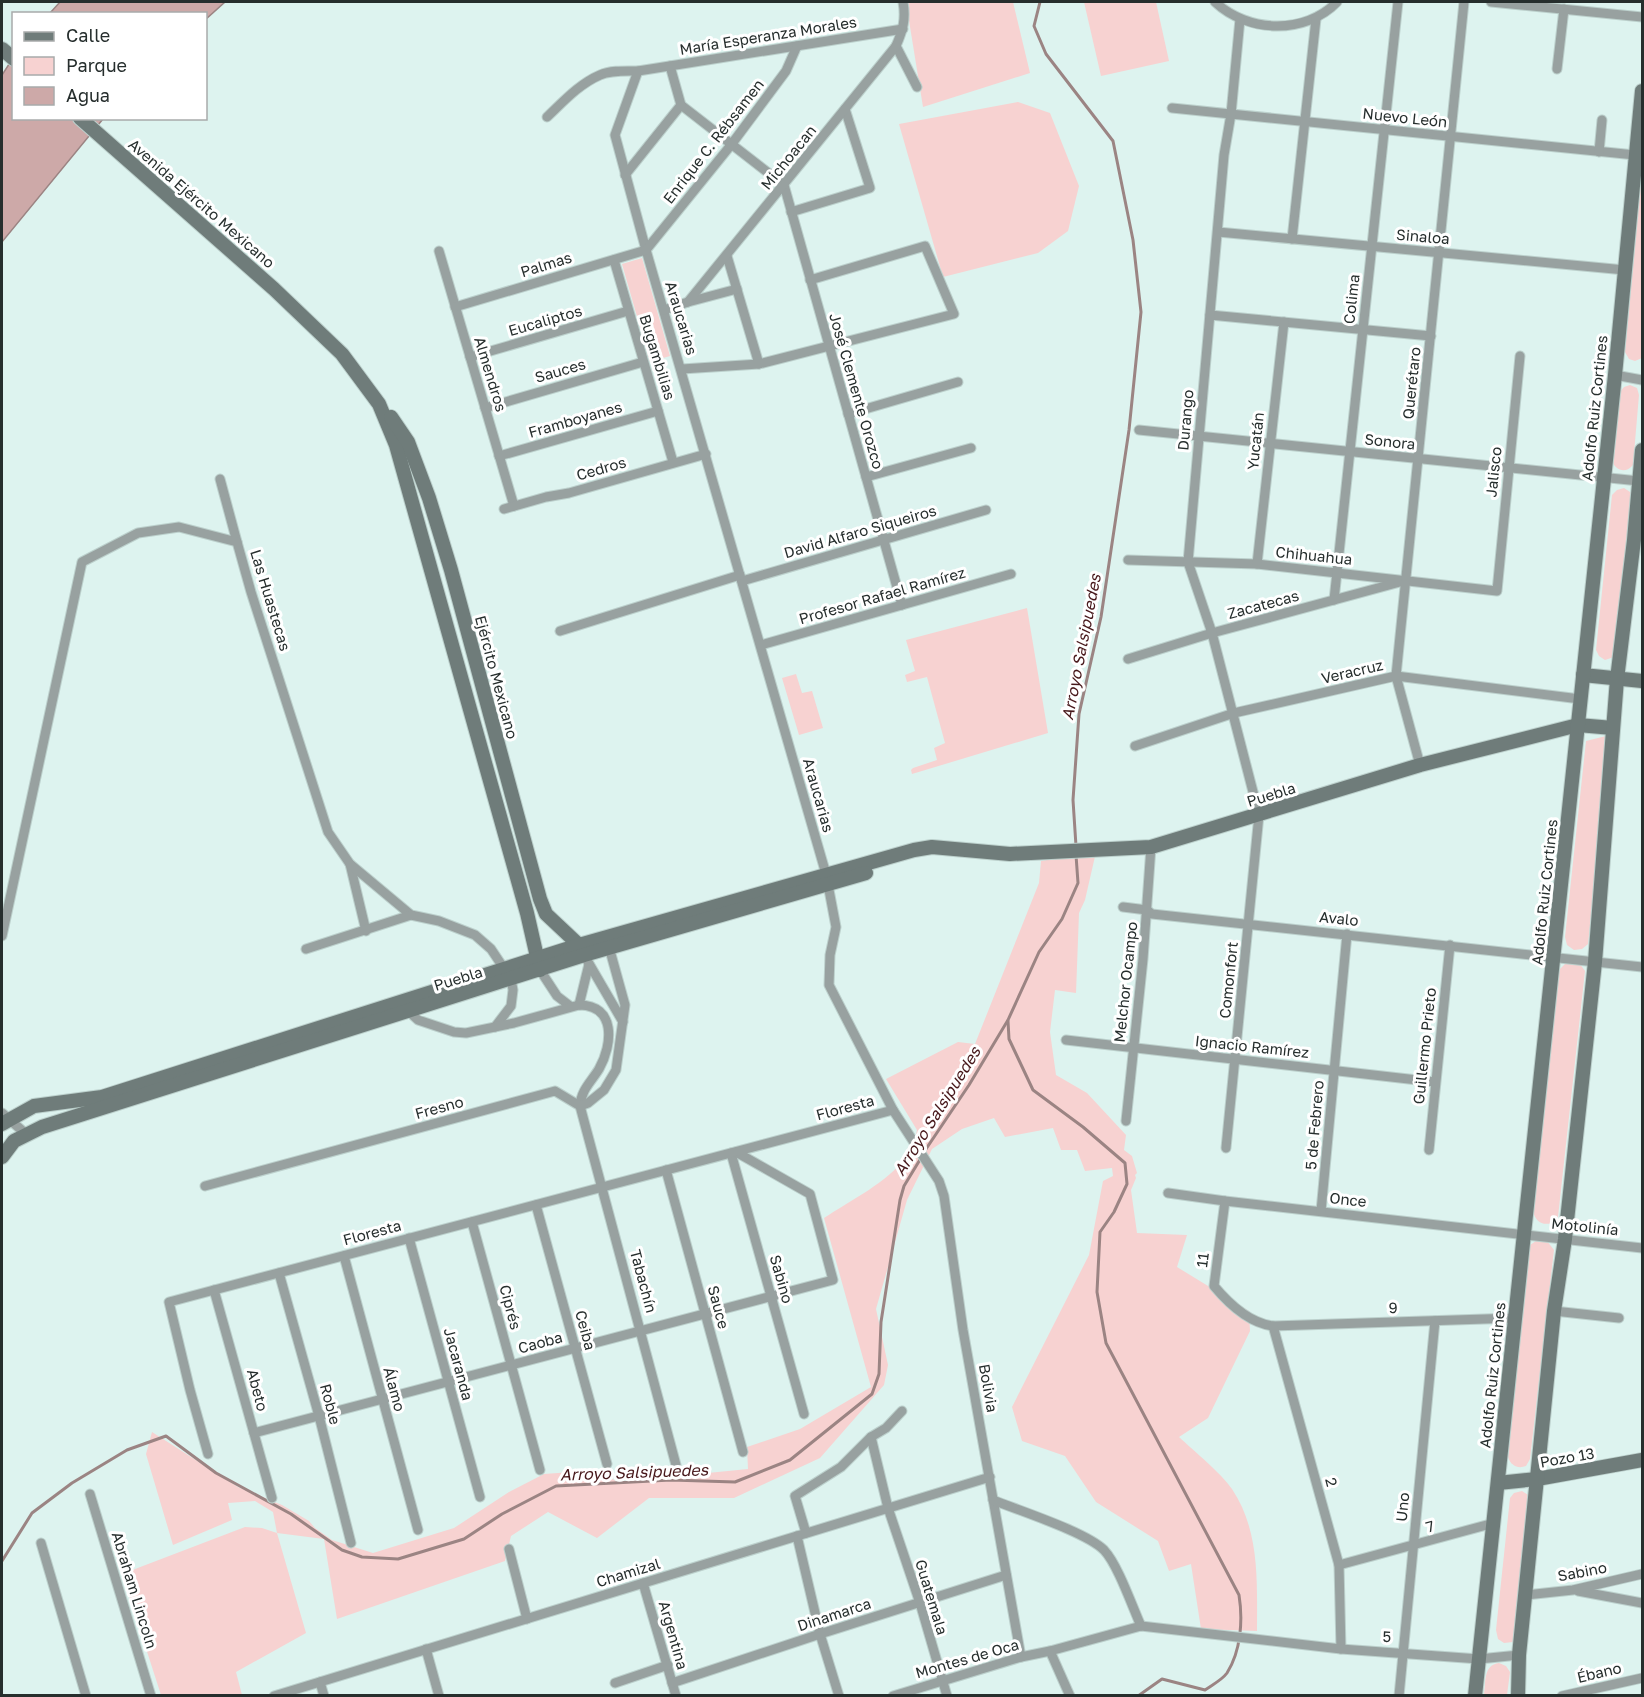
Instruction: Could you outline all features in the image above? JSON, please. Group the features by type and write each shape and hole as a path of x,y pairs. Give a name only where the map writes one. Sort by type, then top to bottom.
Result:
{"main road":[{"name":"Adolfo Ruiz Cortines","path":"1475,1695 1615,375 1642,91"},
{"name":"Avenida Ejército Mexicano","path":"82,120 274,289"},
{"name":"Ejército Mexicano","path":"274,289 342,354 394,420 408,442 429,498 451,570 540,899 546,914 584,955"},
{"name":"Ejército Mexicano","path":"380,404 396,445 527,913 539,965"},
{"path":"1518,1695 1519,1655 1554,1311 1565,1239 1595,962 1617,679 1638,541 1642,450"},
{"path":"412,504 429,498"},
{"path":"1583,675 1642,681"},
{"path":"464,693 483,688"},
{"name":"Puebla","path":"2,1157 14,1141 26,1134 507,974 584,955 827,880 914,850 932,847 1010,854 1145,848 1420,765 1578,725 1613,728"},
{"name":"Puebla","path":"584,955 827,880"},
{"path":"527,913 546,914"},
{"name":"Puebla","path":"4,1118 33,1106 102,1097 404,1007"},
{"name":"Pozo 13","path":"1498,1483 1537,1479 1642,1460"}],"street":[{"name":"Michoacan","path":"688,302 896,46 903,29 905,16 903,2"},
{"path":"1215,2 1240,19 1263,26 1301,24 1316,19 1337,2"},
{"name":"Colima","path":"1334,600 1398,2"},
{"name":"Querétaro","path":"1420,765 1396,676 1464,2"},
{"path":"1491,2 1526,3 1642,17"},
{"path":"1557,69 1564,9"},
{"name":"Durango","path":"1240,19 1231,114 1224,155 1188,562 1212,633 1259,815"},
{"path":"1292,239 1316,19"},
{"name":"María Esperanza Morales","path":"547,117 576,90 600,74 638,71 903,29"},
{"name":"Enrique C. Rébsamen","path":"646,250 731,146 786,71 797,46"},
{"path":"896,46 917,87"},
{"path":"670,66 681,105 784,185"},
{"name":"Araucarias","path":"638,71 615,135 827,880 836,927 830,956 829,985 893,1110"},
{"path":"625,175 681,105"},
{"name":"Nuevo León","path":"1172,108 1635,155"},
{"path":"791,212 870,188 845,109"},
{"path":"1599,152 1602,120"},
{"name":"José Clemente Orozco","path":"784,185 902,604"},
{"name":"Sinaloa","path":"1218,232 1625,270"},
{"path":"682,369 759,364 954,314 925,246 810,280"},
{"name":"Palmas","path":"455,307 646,250"},
{"name":"Almendros","path":"439,251 514,506"},
{"path":"727,256 759,364"},
{"name":"Bugambilias","path":"614,260 674,462"},
{"path":"664,310 737,289"},
{"name":"Eucaliptos","path":"470,357 628,311"},
{"path":"1210,315 1431,336"},
{"name":"Yucatán","path":"1257,564 1284,322"},
{"name":"Jalisco","path":"1497,591 1520,356"},
{"name":"Sauces","path":"485,408 643,362"},
{"path":"1615,375 1642,380"},
{"path":"848,414 958,382"},
{"name":"Framboyanes","path":"499,456 658,411"},
{"name":"Sonora","path":"1139,430 1639,481"},
{"path":"866,477 971,448"},
{"name":"Cedros","path":"504,509 706,454"},
{"path":"220,479 237,542"},
{"name":"David Alfaro Siqueiros","path":"741,578 986,510"},
{"name":"Las Huastecas","path":"2,936 82,562 138,533 179,527 237,542 328,832 350,864 411,915 439,921 475,935 491,949 507,974"},
{"name":"Chihuahua","path":"1128,560 1257,564 1497,591"},
{"name":"Profesor Rafael Ramírez","path":"761,645 1011,573"},
{"path":"560,631 741,578"},
{"name":"Zacatecas","path":"1128,659 1212,633 1406,580"},
{"name":"Veracruz","path":"1136,746 1234,713 1396,676 1580,699"},
{"name":"Comonfort","path":"1226,1148 1259,815"},
{"name":"Melchor Ocampo","path":"1126,1121 1147,910 1145,848"},
{"path":"350,864 366,931"},
{"name":"Avalo","path":"1123,907 1147,910 1152,914 1642,967"},
{"path":"306,949 411,915"},
{"name":"5 de Febrero","path":"1321,1211 1347,934"},
{"name":"Guillermo Prieto","path":"1429,1150 1450,945"},
{"path":"404,1007 418,1020 454,1032 466,1033 574,1006 589,1005 599,1009 608,1025 605,1055 599,1069 581,1095 580,1106 588,1103 604,1090 616,1070 625,1005 609,947"},
{"path":"584,955 623,1022"},
{"path":"574,1006 584,955"},
{"path":"539,965 557,996 574,1006"},
{"path":"495,1027 511,1006 513,990 507,974"},
{"name":"Ignacio Ramírez","path":"1066,1041 1435,1082"},
{"name":"Fresno","path":"205,1186 555,1091 580,1106"},
{"name":"Tabachín","path":"580,1106 676,1465"},
{"name":"Bolivia","path":"893,1110 939,1181 944,1196 963,1330 1021,1657"},
{"name":"Floresta","path":"208,1454 169,1302 893,1110"},
{"path":"4,1118 26,1134"},
{"name":"Caoba","path":"254,1433 833,1280 810,1194 733,1152"},
{"name":"Sabino","path":"733,1152 804,1414"},
{"name":"Sauce","path":"666,1170 743,1452"},
{"name":"Once","path":"1168,1193 1524,1234"},
{"name":"11","path":"1225,1201 1214,1286 1230,1305 1261,1324 1273,1326"},
{"name":"Ceiba","path":"536,1205 608,1464"},
{"name":"Ciprés","path":"472,1222 540,1470"},
{"name":"Motolinía","path":"1524,1234 1642,1248"},
{"name":"Jacaranda","path":"409,1238 480,1497"},
{"name":"Álamo","path":"344,1256 418,1530"},
{"name":"Roble","path":"279,1273 319,1416 351,1543"},
{"name":"Abeto","path":"214,1290 272,1498"},
{"path":"1554,1311 1618,1318"},
{"name":"9","path":"1273,1326 1515,1318"},
{"name":"Uno","path":"1399,1695 1436,1321"},
{"name":"2","path":"1273,1326 1339,1565 1341,1648"},
{"path":"839,1695 820,1634 795,1496 841,1467 871,1437 886,1428 902,1411"},
{"name":"Guatemala","path":"871,1437 888,1508 920,1603 947,1695"},
{"name":"Chamizal","path":"274,1695 990,1477"},
{"name":"Abraham Lincoln","path":"90,1494 151,1695"},
{"path":"993,1500 1077,1535 1105,1551 1113,1563 1141,1626"},
{"name":"7","path":"1339,1565 1494,1523"},
{"path":"42,1543 86,1695"},
{"path":"509,1549 526,1618"},
{"name":"Sabino","path":"1526,1595 1573,1590 1642,1574"},
{"name":"Dinamarca","path":"672,1683 1006,1575"},
{"name":"Argentina","path":"643,1583 675,1695"},
{"path":"1573,1590 1642,1603"},
{"name":"Montes de Oca","path":"893,1695 1021,1657 1141,1626 1253,1640"},
{"name":"5","path":"1253,1640 1479,1659 1519,1655"},
{"path":"426,1649 439,1695"},
{"path":"1050,1651 1070,1695"},
{"path":"615,1683 668,1665"},
{"name":"Ébano","path":"1562,1695 1642,1678"},
{"path":"320,1682 324,1695"}],"green space":[{"path":"906,2 1013,2 1030,73 923,107"},
{"path":"1084,2 1156,2 1169,61 1101,76"},
{"path":"1018,102 1050,113 1079,186 1068,231 1038,253 943,277 899,124"},
{"path":"1642,168 1642,358 1635,361 1629,359 1625,352"},
{"path":"642,258 670,356 650,362 622,264"},
{"path":"1630,385 1637,388 1639,395 1633,465 1627,470 1621,470 1613,464 1612,460 1620,392 1624,387"},
{"path":"1624,488 1633,494 1614,657 1605,660 1596,650 1612,495"},
{"path":"1027,608 1048,733 912,774 913,768 937,760 934,748 945,743 927,677 907,682 905,675 915,671 906,640"},
{"path":"796,674 802,693 812,691 823,728 799,735 782,678"},
{"path":"1610,735 1588,944 1582,949 1574,950 1567,945 1565,937 1586,741"},
{"path":"1096,852 1085,900 1079,913 1076,993 1055,990 1050,1032 1056,1075 1087,1093 1126,1135 1124,1150 1132,1156 1137,1173 1131,1190 1137,1233 1187,1235 1177,1267 1249,1311 1250,1331 1208,1418 1179,1437 1232,1489 1248,1522 1255,1557 1257,1631 1201,1629 1191,1564 1169,1571 1158,1541 1096,1502 1065,1456 1022,1441 1012,1407 1089,1255 1103,1181 1113,1176 1112,1168 1085,1171 1077,1150 1061,1150 1053,1128 1005,1137 994,1118 962,1129 932,1149 907,1200 876,1309 888,1365 884,1385 820,1458 734,1498 649,1498 597,1538 548,1512 511,1536 505,1561 337,1619 324,1539 277,1533 273,1512 255,1501 228,1503 232,1520 173,1545 146,1454 152,1432 238,1487 282,1505 309,1521 332,1540 373,1553 454,1528 509,1492 544,1474 600,1470 617,1482 748,1469 747,1447 800,1429 871,1387 824,1218 879,1183 899,1166 909,1153 917,1130 886,1079 958,1042 975,1044 1039,883 1041,861"},
{"path":"1568,961 1580,964 1585,971 1558,1217 1552,1223 1545,1224 1537,1220 1533,1211 1559,970"},
{"path":"1539,1239 1547,1241 1554,1250 1530,1459 1526,1466 1520,1467 1513,1465 1508,1457 1530,1245"},
{"path":"1522,1491 1531,1497 1515,1639 1513,1642 1504,1643 1498,1639 1496,1630 1510,1498 1514,1493"},
{"path":"245,1527 262,1528 277,1533 306,1633 236,1672 242,1695 161,1695 122,1574"},
{"path":"1499,1663 1506,1666 1510,1672 1507,1695 1484,1695 1488,1671 1494,1664"}],"water":[{"path":"60,2 225,2 207,18 207,12 51,12"},
{"path":"12,60 12,120 102,120 2,242 2,75"}],"waterway":[{"name":"Arroyo Salsipuedes","path":"1040,2 1034,26 1046,54 1113,141 1133,240 1141,312 1129,430 1101,617 1079,714 1073,800 1076,846"},
{"name":"Arroyo Salsipuedes","path":"924,1152 969,1085 1008,1020 1039,952 1062,919 1078,883 1076,855"},
{"path":"1008,1021 1009,1039 1033,1090 1083,1127 1125,1163 1127,1184 1114,1212 1100,1232 1097,1292 1106,1343 1239,1595 1241,1625 1238,1645 1232,1664 1225,1676 1205,1690 1162,1679 1138,1696"},
{"name":"Arroyo Salsipuedes","path":"2,1561 32,1513 72,1483 127,1450 166,1436 216,1473 291,1514 342,1550 362,1557 398,1559 464,1539 502,1514 556,1486 671,1480 735,1482 790,1460 872,1394 879,1374 881,1322 900,1200 904,1186 921,1158"}]}
